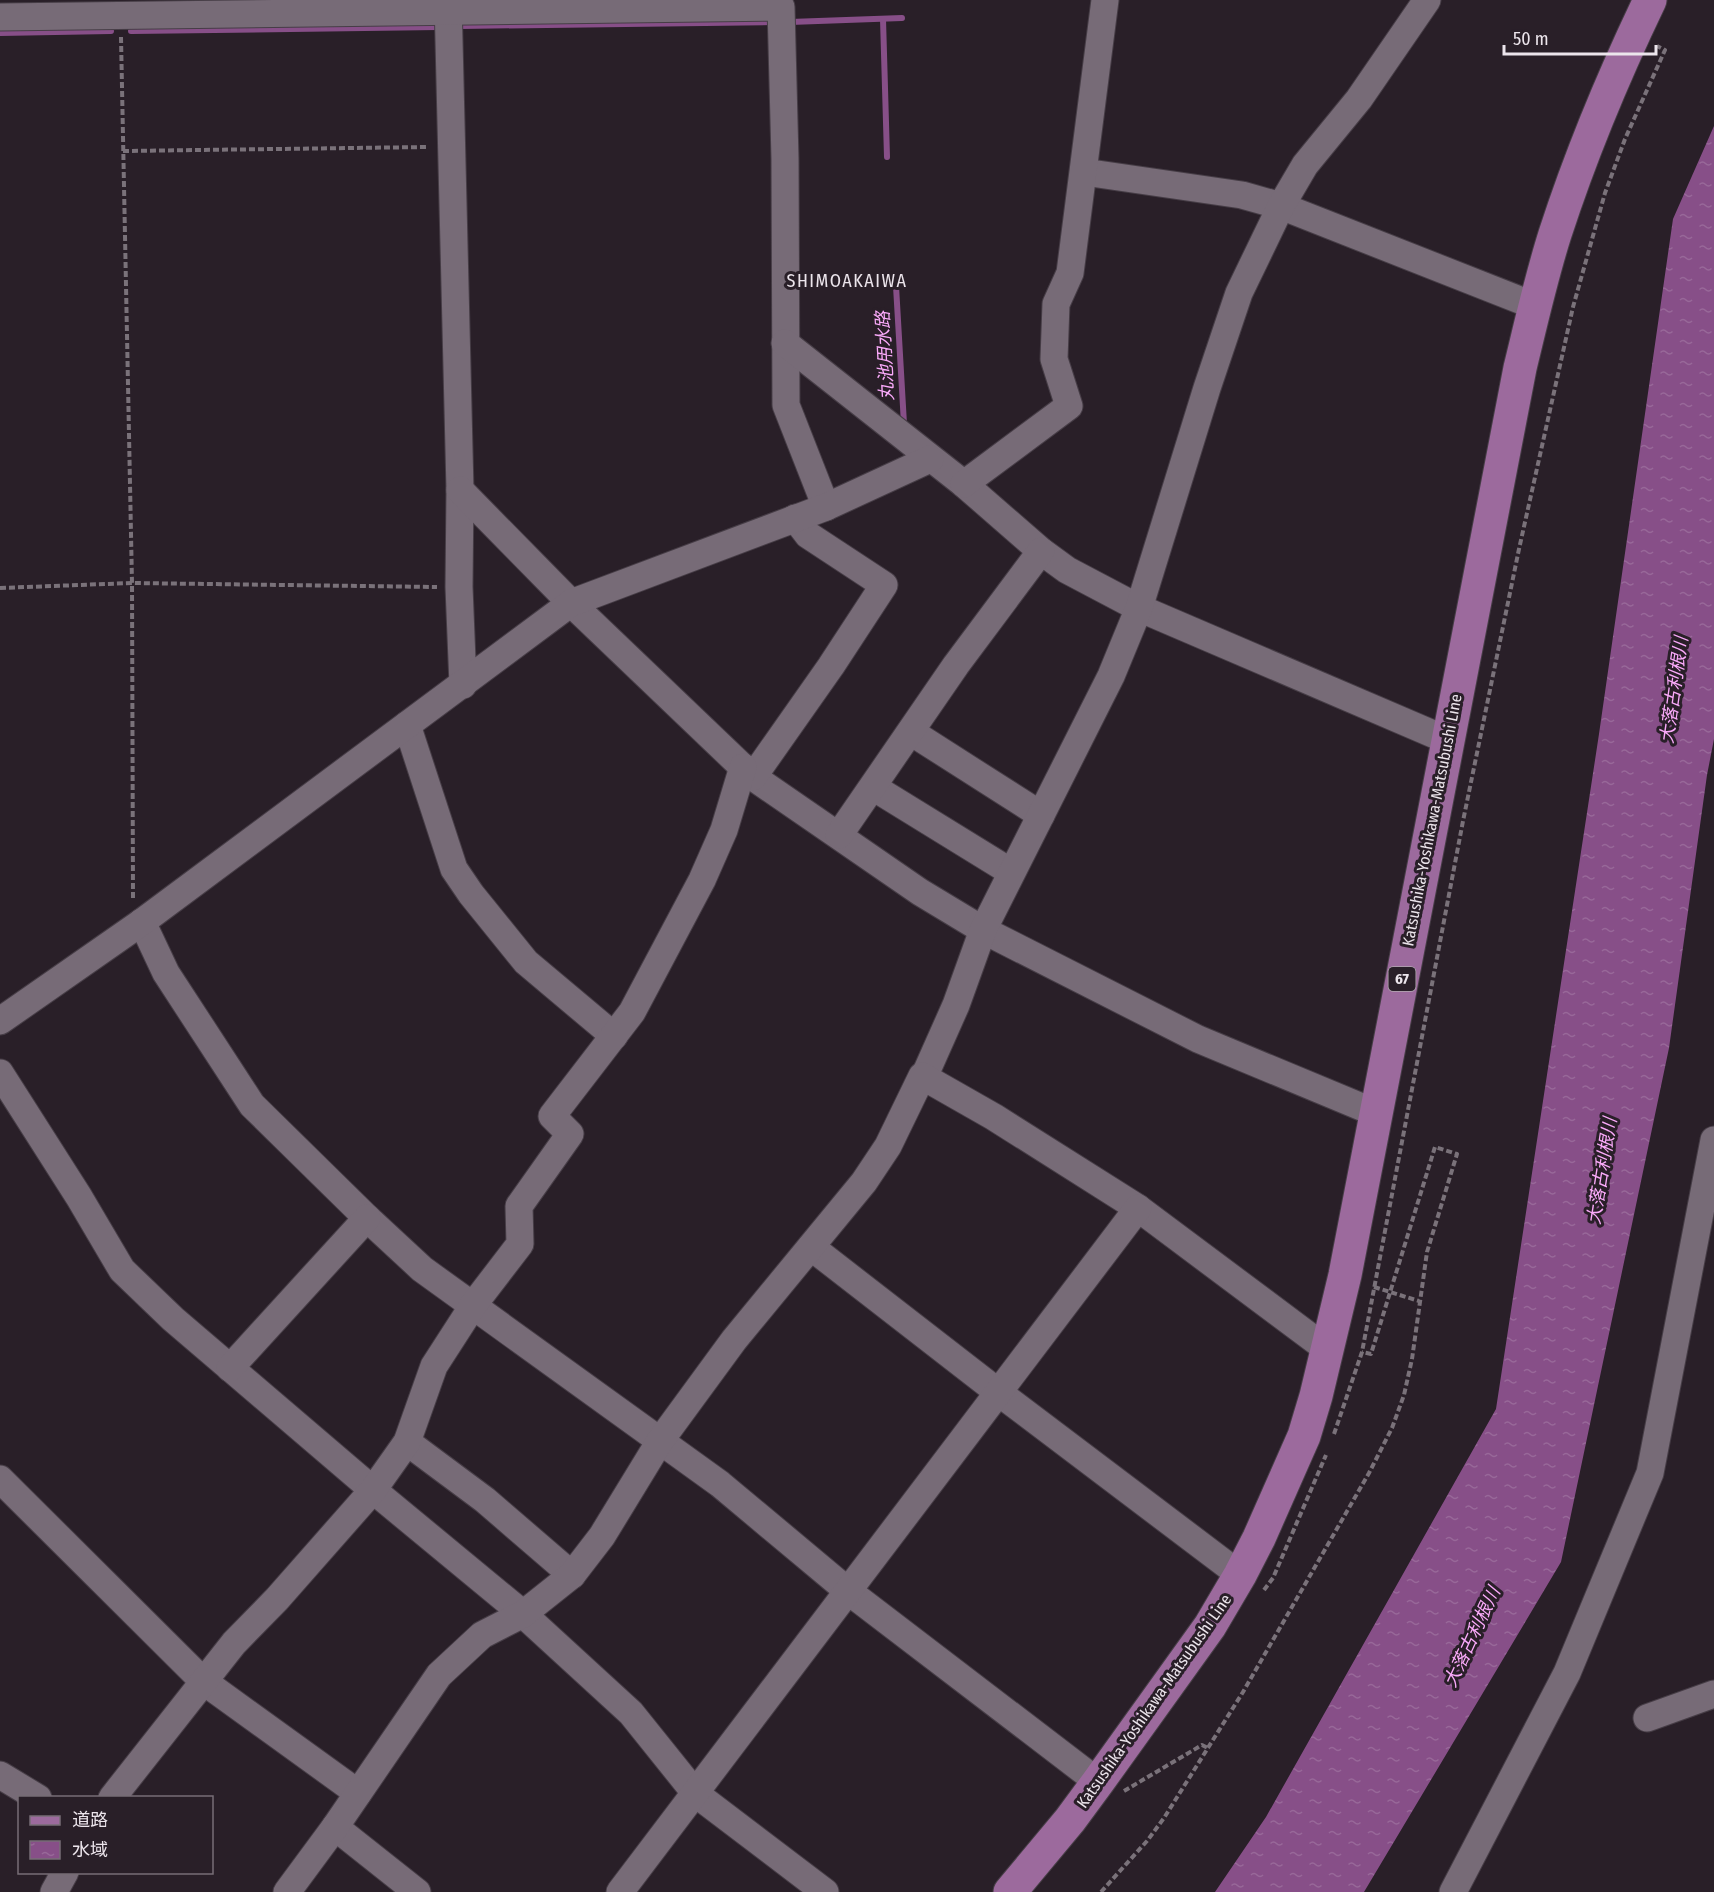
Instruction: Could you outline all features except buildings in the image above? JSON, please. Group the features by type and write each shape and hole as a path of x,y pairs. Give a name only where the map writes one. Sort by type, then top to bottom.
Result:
{"main road":[{"name":"Katsushika-Yoshikawa-Matsubushi Line","path":"1010,1892 1070,1820 1111,1787 1240,1575 1304,1436 1346,1275 1506,436 1535,306 1568,197 1622,60 1650,0"}],"street":[{"path":"964,484 1069,406 1054,359 1056,304 1070,273 1105,0"},
{"path":"287,1892 440,1675 482,1635 523,1614 572,1575 602,1536 660,1441 734,1340 864,1182 888,1146 922,1076 924,1077 956,1005 983,930 1111,676 1139,608 1239,293 1281,206 1305,165 1359,99 1427,0"},
{"path":"448,6 460,490 459,587 463,685"},
{"path":"0,17 448,6 781,7 785,159 786,405 826,507"},
{"path":"1084,172 1242,195 1281,206 1535,306"},
{"path":"785,343 964,484 1067,570 1139,608 1447,740"},
{"path":"0,1021 138,924 572,603 826,507 930,459"},
{"path":"460,490 572,603 748,772 920,892 983,930 1198,1039 1376,1113"},
{"path":"113,1796 234,1643 277,1599 373,1490 406,1442 434,1366 474,1304 520,1244 519,1206 570,1134 552,1116 632,1012 702,880 748,772 831,666 884,585 808,535 795,518"},
{"path":"839,835 956,665 1041,550"},
{"path":"407,725 454,869 471,894 526,962 614,1036"},
{"path":"910,732 1041,815"},
{"path":"873,787 1011,872"},
{"path":"138,924 166,973 252,1105 422,1269 474,1304 720,1484 848,1591 1111,1787"},
{"path":"0,1073 79,1197 122,1270 173,1319 230,1368 523,1614 631,1713 696,1794 825,1892"},
{"path":"924,1077 994,1117 1138,1208 1328,1350"},
{"path":"1453,1892 1567,1673 1650,1473 1714,1140"},
{"path":"620,1892 1138,1208"},
{"path":"230,1368 367,1218"},
{"path":"811,1247 1240,1575"},
{"path":"406,1442 485,1500 572,1575"},
{"path":"0,1479 203,1681 358,1793"},
{"path":"1647,1718 1714,1694"},
{"path":"0,1775 36,1796"},
{"path":"335,1827 417,1892"},
{"path":"54,1892 64,1874"}],"path":[{"path":"121,14 138,924"},
{"path":"123,151 451,147"},
{"path":"0,588 132,583 459,587"},
{"path":"1101,1892 1147,1841 1208,1748 1261,1662 1369,1473 1392,1428 1404,1395 1412,1359 1427,1252 1457,1154 1435,1147 1371,1354 1362,1352"},
{"path":"1374,1287 1419,1301"},
{"path":"1111,1787 1202,1745 1208,1748"}],"water":[{"name":"大落古利根川","path":"1714,126 1714,739 1669,1048 1561,1562 1364,1892 1215,1892 1266,1817 1496,1409 1599,734 1673,219"}],"waterway":[{"path":"790,22 902,18"},
{"name":"丸池用水路","path":"883,19 887,157"},
{"path":"460,26 774,22"},
{"path":"131,31 439,27"},
{"path":"0,33 111,31"},
{"name":"丸池用水路","path":"896,286 904,424"}],"district":[{"name":"SHIMOAKAIWA","path":"847,281"}]}
